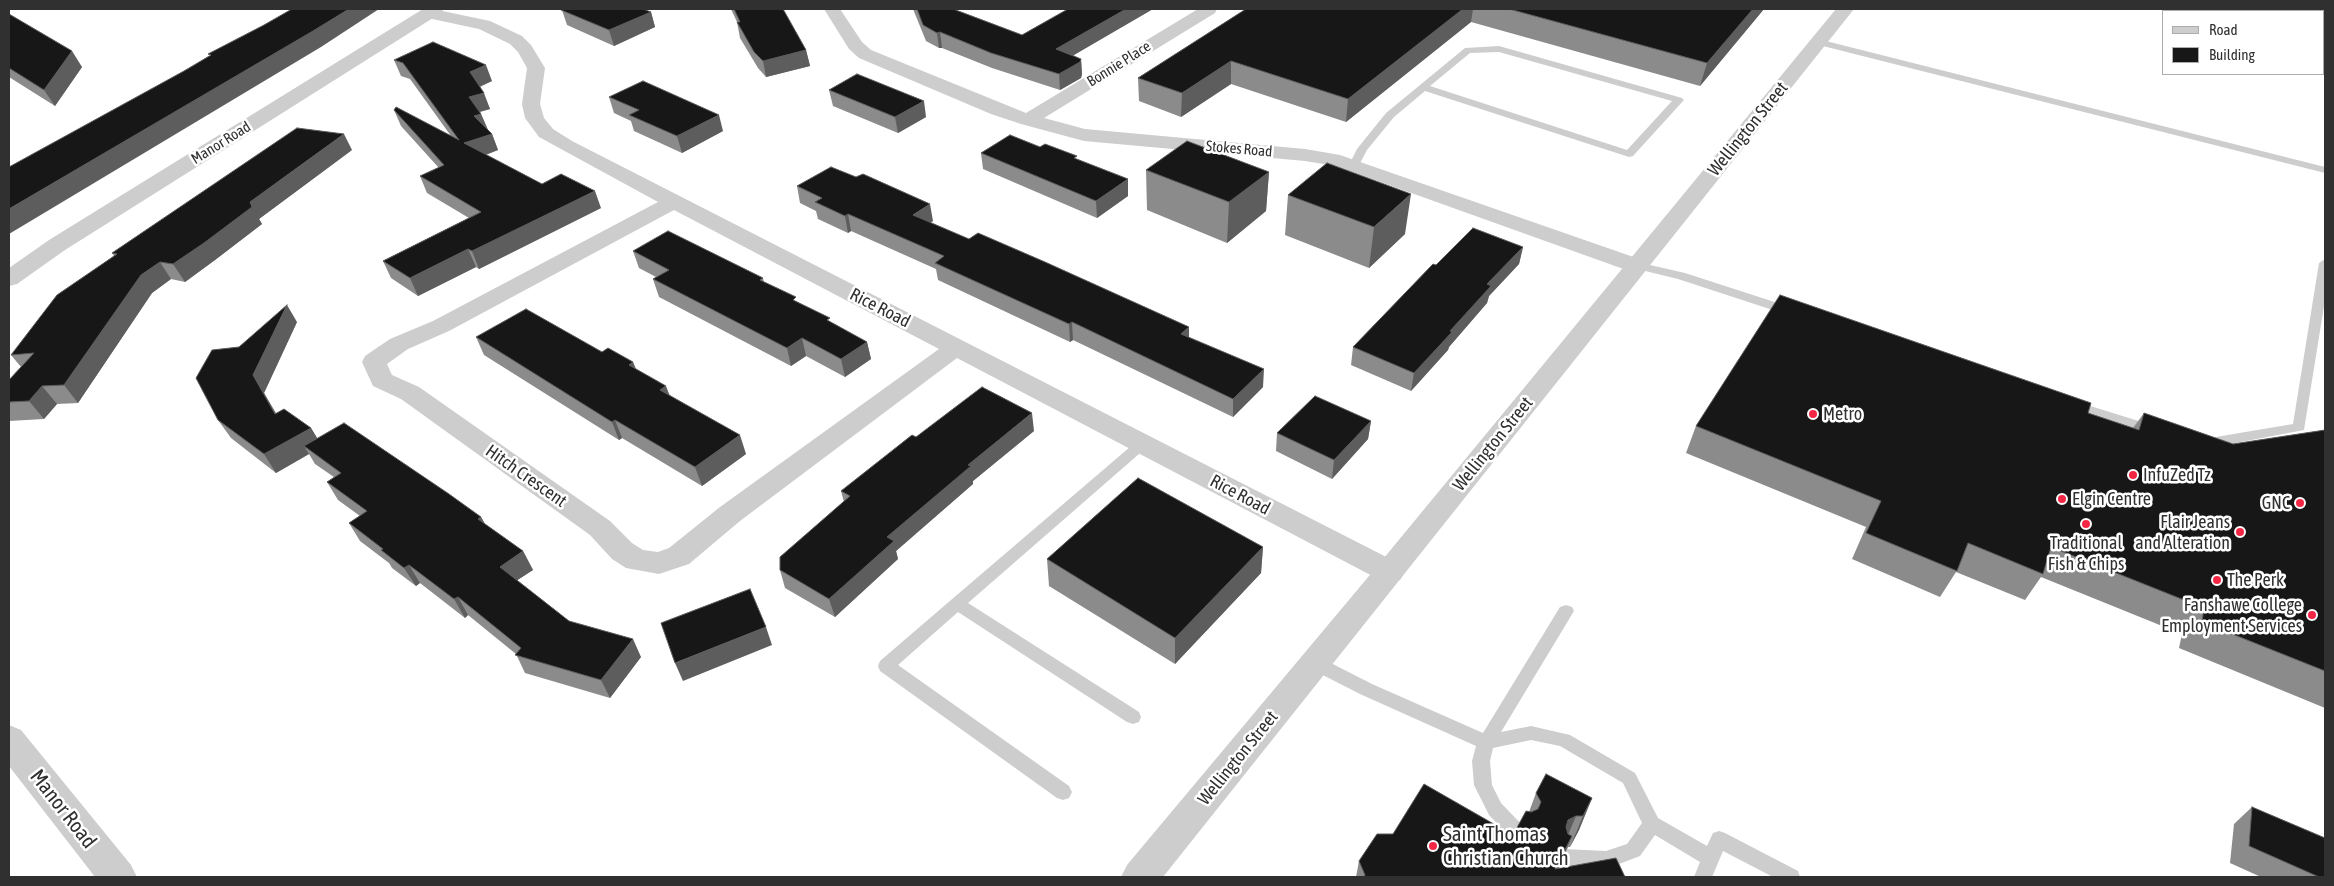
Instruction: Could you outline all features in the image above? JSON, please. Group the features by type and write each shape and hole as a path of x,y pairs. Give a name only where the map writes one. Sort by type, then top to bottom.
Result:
{"street":[{"name":"Stokes Road","path":"832,9 855,45 865,54 998,110 1028,120 1084,135 1305,155 1354,165 1637,266"},
{"name":"Bonnie Place","path":"1028,120 1209,9"},
{"name":"Wellington Street","path":"1140,877 1390,572 1845,9"},
{"name":"Rice Road","path":"432,11 484,25 516,40 525,49 536,68 531,104 536,118 546,133 565,145 1390,572"},
{"name":"Manor Road","path":"9,279 58,245 432,11"},
{"name":"Hitch Crescent","path":"673,202 441,326 399,344 374,362 382,380 410,393 600,528 622,551 636,560 659,564 679,556 730,514 957,347"},
{"name":"Manor Road","path":"9,740 118,877"}],"lane":[{"path":"1818,42 2325,170"},
{"path":"1354,165 1362,149 1390,115 1423,87 1468,50 1499,49 1679,100 1629,154 1423,87"},
{"path":"2188,442 2197,445 2299,427 2325,263"},
{"path":"1637,266 1681,276 1801,315"},
{"path":"2056,399 2162,433"},
{"path":"1063,792 886,666 1142,444"},
{"path":"957,604 1133,717"},
{"path":"1519,834 1495,809 1483,785 1481,761 1486,742 1566,611"},
{"path":"1315,663 1486,742 1531,733 1564,740 1629,778 1652,824 1711,858"},
{"path":"1564,858 1606,860 1615,857 1633,850 1652,824"},
{"path":"1703,877 1719,838 1790,877"}],"building":[{"path":"292,9 349,9 9,209 9,167 211,55 208,54"},
{"path":"643,9 651,12 609,30 561,10"},
{"path":"734,9 783,9 806,50 763,61 754,52 737,22 740,22"},
{"path":"917,9 953,9 1022,35 1068,9 1126,9 1056,49 1081,59 1080,62 1059,74 991,53 940,32 937,33 923,25"},
{"path":"1246,9 1463,9 1348,99 1231,61 1182,93 1138,78"},
{"path":"1509,9 1753,9 1707,63"},
{"path":"9,14 72,51 44,90 9,68"},
{"path":"433,42 486,65 470,72 484,93 469,97 481,114 474,116 492,134 464,143 542,184 561,174 595,191 472,251 468,249 410,278 383,261 481,212 420,176 444,165 394,110 396,107 459,140 403,63 394,60"},
{"path":"857,74 924,101 895,117 829,90"},
{"path":"643,81 719,115 677,136 629,115 639,110 609,97"},
{"path":"297,128 344,134 250,202 252,207 204,243 173,264 160,262 141,275 64,385 42,386 29,401 9,402 9,380 34,353 11,355 57,295 117,254 112,253"},
{"path":"1010,135 1040,147 1045,144 1077,156 1074,158 1128,179 1096,201 981,153"},
{"path":"1187,141 1269,172 1229,202 1146,170"},
{"path":"1327,163 1411,194 1374,227 1288,195"},
{"path":"831,167 856,177 863,174 930,204 913,215 969,239 978,233 1045,262 1189,327 1181,334 1264,369 1233,399 1072,322 1069,324 935,263 944,256 848,214 845,216 815,202 822,198 797,186"},
{"path":"1473,228 1523,247 1487,284 1491,286 1414,373 1353,347 1433,264 1436,265"},
{"path":"668,231 763,278 760,280 796,297 793,300 830,318 827,320 867,342 841,359 802,338 787,348 653,279 669,270 633,251"},
{"name":"Elgin Centre","path":"1780,295 2091,403 2088,413 2139,430 2144,413 2233,444 2325,430 2325,671 2202,622 2204,608 2051,547 2043,574 1968,543 1957,571 1866,533 1881,501 1696,426"},
{"path":"287,305 253,375 275,414 284,409 311,428 264,454 218,420 196,378 212,350 239,347"},
{"path":"526,309 602,352 608,348 633,362 629,365 666,386 660,390 740,435 695,467 615,420 612,422 476,337"},
{"path":"982,387 1032,413 968,465 971,466 887,537 894,541 829,599 780,570 780,557 850,496 841,491 912,435 916,437"},
{"path":"1315,396 1371,421 1334,460 1277,433"},
{"path":"344,423 449,494 481,517 478,519 523,551 500,567 569,621 633,639 601,680 515,655 521,648 458,597 454,599 409,565 404,568 349,523 367,511 327,482 341,473 304,446"},
{"path":"1138,478 1263,547 1175,638 1047,559"},
{"path":"750,589 766,627 675,663 661,623"},
{"path":"1546,774 1592,798 1583,816 1576,816 1568,820 1566,827 1568,834 1572,836 1555,869 1616,858 1625,877 1364,877 1365,875 1359,861 1377,834 1393,834 1424,784 1513,835 1526,811 1531,812 1538,809 1541,802 1536,793"},
{"path":"2252,807 2325,838 2325,877 2319,877 2249,846"}],"place":[{"name":"Metro","path":"1813,414"},
{"name":"InfuZed Tz","path":"2133,475"},
{"name":"Elgin Centre","path":"2062,499"},
{"name":"GNC","path":"2300,503"},
{"name":"Traditional Fish & Chips","path":"2086,524"},
{"name":"Flair Jeans and Alteration","path":"2240,532"},
{"name":"The Perk","path":"2217,580"},
{"name":"Fanshawe College Employment Services","path":"2312,615"},
{"name":"Saint Thomas Christian Church","path":"1433,846"}]}
